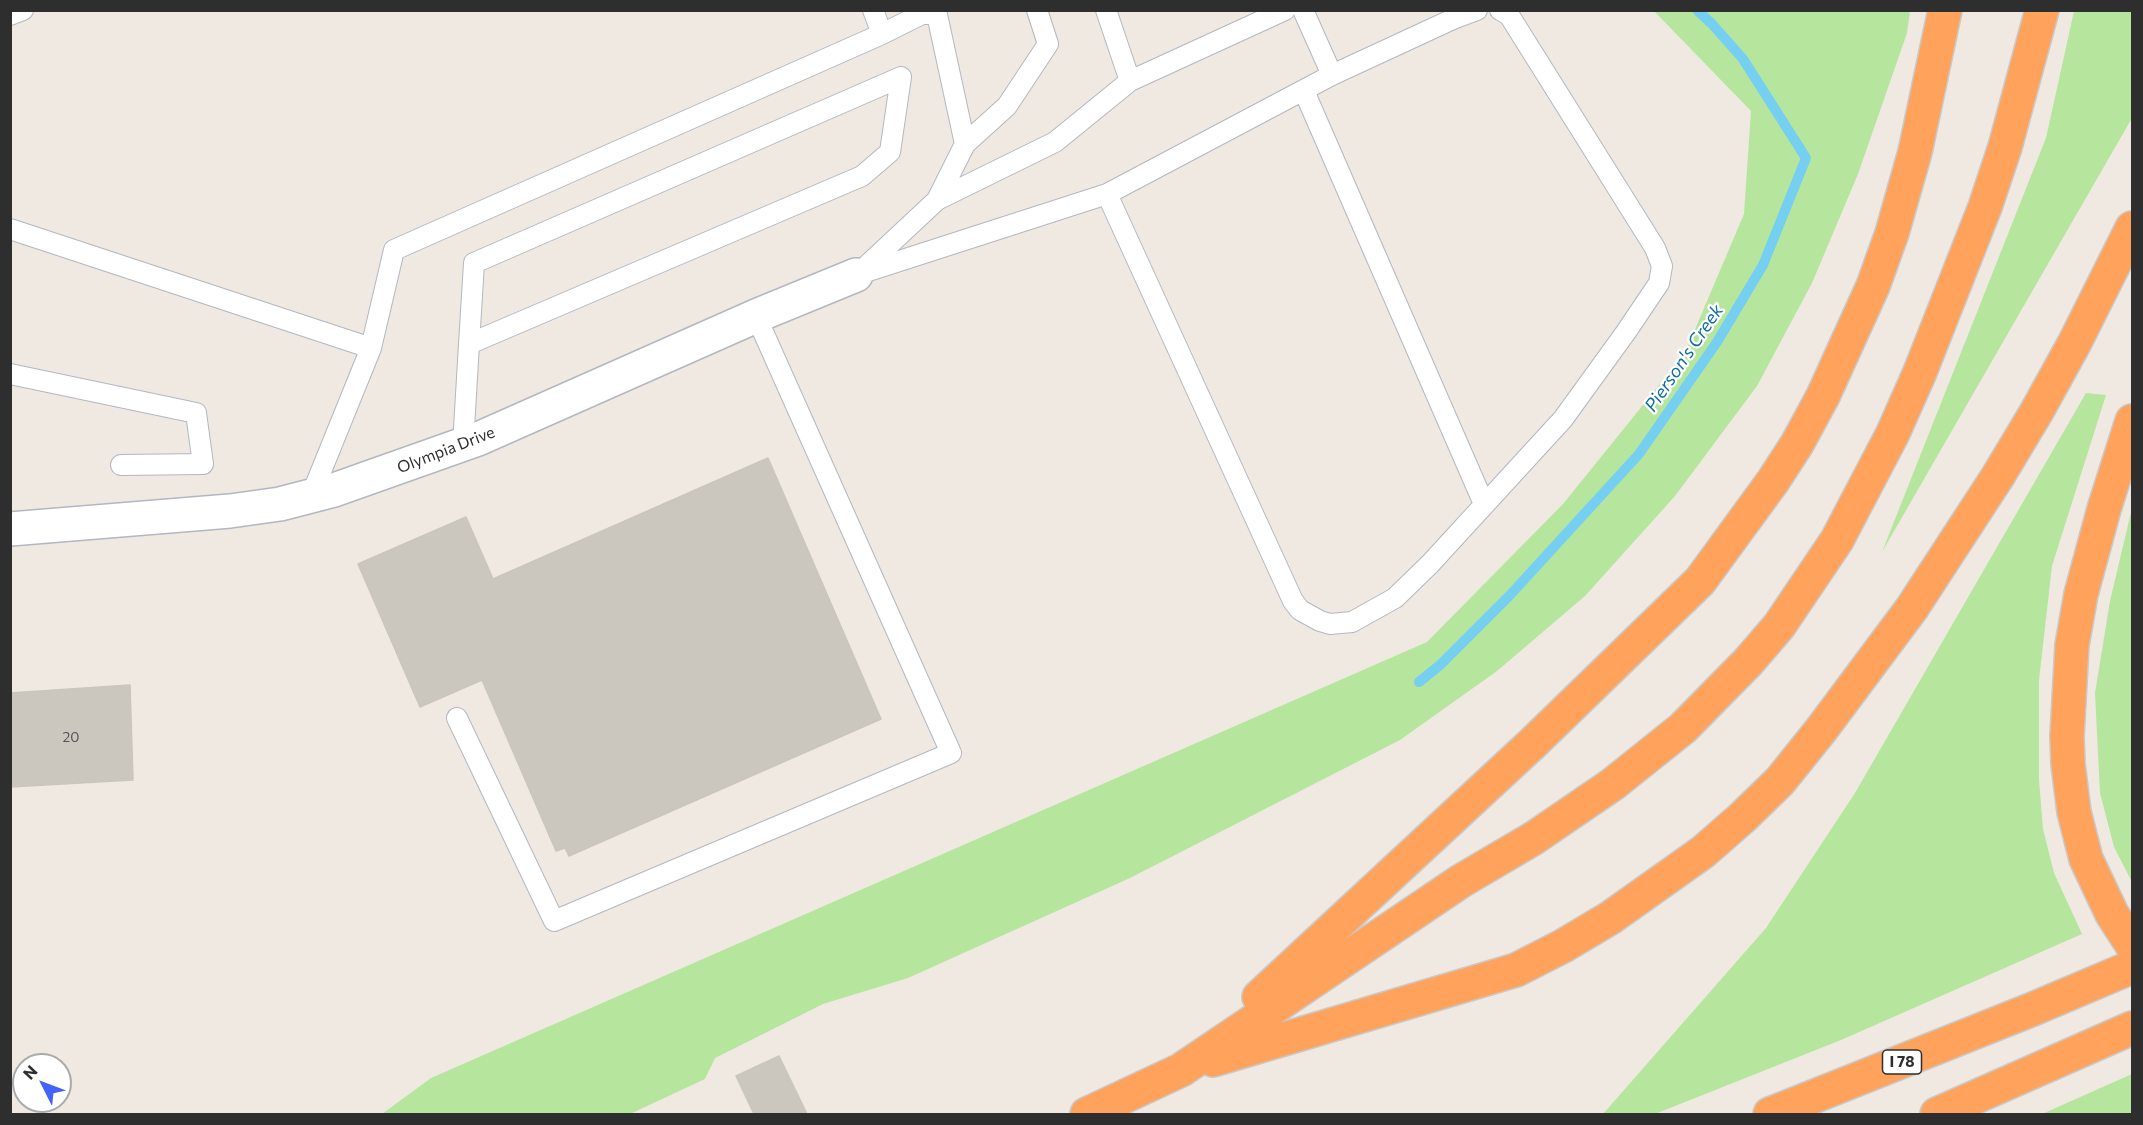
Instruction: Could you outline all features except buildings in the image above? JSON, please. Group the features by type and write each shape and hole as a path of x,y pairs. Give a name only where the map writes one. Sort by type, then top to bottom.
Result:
{"highway":[{"path":"1181,1070 1526,750 1700,581 1773,481 1797,444 1823,396 1873,286 1885,254 1915,152 1945,10"},
{"path":"1181,1070 1461,881 1534,838 1613,784 1683,728 1718,695 1779,626 1838,540 1893,433 1920,372 1992,187 2030,60 2042,10"},
{"path":"1087,1114 1181,1070 1516,970 1610,918 1703,852 1780,781 1912,608 1992,486 2037,411 2080,333 2133,228"},
{"path":"2133,421 2104,508 2081,594 2070,673 2067,736 2074,812 2086,859 2112,914 2133,945"},
{"name":"I 78","path":"1770,1114 2133,967"},
{"path":"1937,1114 2133,1028"}],"street":[{"name":"Olympia Drive","path":"10,529 230,511 280,504 334,490 463,445 756,316 856,275"}],"lane":[{"path":"10,15 23,10"},
{"path":"873,10 882,34"},
{"path":"936,200 965,144 1006,106 1048,44 1037,10"},
{"path":"1107,10 1130,81"},
{"path":"856,275 936,200 1055,142 1130,81 1285,10"},
{"path":"1303,10 1332,75"},
{"path":"856,275 1107,194 1332,75 1477,10"},
{"path":"1107,194 1293,601 1300,610 1320,621 1352,622 1395,598 1430,564 1563,419 1659,283 1662,266 1655,248 1509,15 1500,10"},
{"path":"311,496 371,348 394,250 882,34 922,14 937,12 965,144"},
{"path":"463,445 469,344 474,263 901,77 890,152 862,176 469,344"},
{"path":"1304,91 1484,504"},
{"path":"10,229 371,348"},
{"path":"457,718 554,921 951,753 756,316"},
{"path":"10,374 196,413 203,464 122,465"}],"green space":[{"path":"1654,11 1910,11 1907,33 1858,174 1812,283 1757,386 1675,496 1585,596 1497,671 1400,740 1130,878 908,978 823,1004 715,1058 705,1079 630,1114 382,1114 431,1078 1427,642 1563,504 1685,353 1744,214 1751,111"},
{"path":"2074,11 2132,11 2132,118 1882,552 2046,138"},
{"path":"2086,393 2106,395 2052,566 2039,680 2039,780 2043,829 2054,873 2082,934 1841,1040 1655,1114 1603,1114 1766,928 1855,793"},
{"path":"2132,508 2132,882 2114,847 2100,793 2095,693 2110,601"},
{"path":"2132,1074 2132,1114 2042,1114"}],"waterway":[{"name":"Pierson's Creek","path":"1419,682 1440,665 1511,594 1639,454 1717,342 1763,265 1806,158 1743,59 1697,10"}]}
